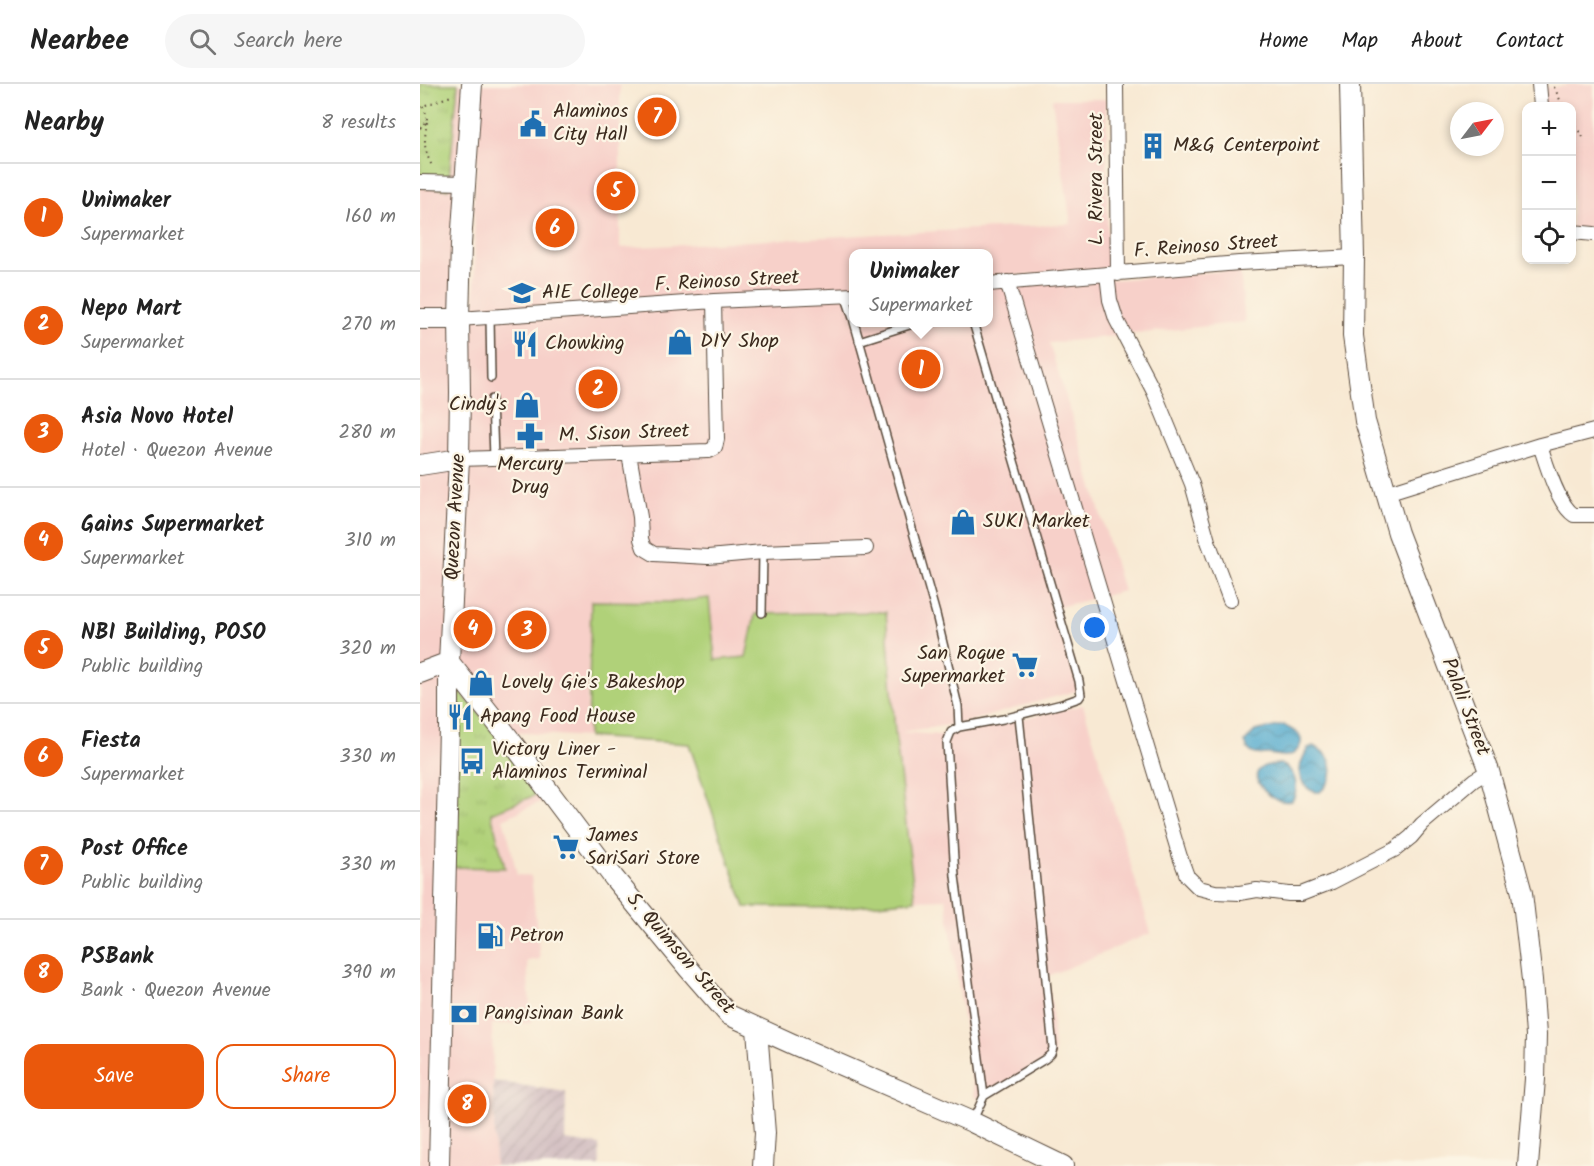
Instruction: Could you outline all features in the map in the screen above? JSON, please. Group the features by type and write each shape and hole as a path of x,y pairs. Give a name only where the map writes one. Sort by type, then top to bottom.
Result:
{"street":[{"name":"Quezon Avenue","path":"439,1166 449,662 459,459 459,319 472,84"},
{"name":"L. Rivera Street","path":"1116,84 1110,300 1116,319 1154,392 1192,484 1208,541 1230,600"},
{"name":"Palali Street","path":"1350,84 1354,257 1353,336 1363,410 1398,533 1489,771 1522,893 1536,1035 1528,1166"},
{"path":"1539,84 1541,102"},
{"path":"420,182 465,183"},
{"path":"1576,232 1594,234"},
{"name":"F. Reinoso Street","path":"993,283 1239,263 1354,257"},
{"path":"1007,282 1180,857 1187,876 1193,883 1199,888 1215,892 1240,893 1257,890 1301,894 1332,882 1396,849 1474,780 1489,771"},
{"name":"F. Reinoso Street","path":"459,319 714,301 849,295"},
{"name":"M. Sison Street","path":"459,459 709,451 715,448 717,439 714,301"},
{"path":"420,319 459,319"},
{"path":"1386,494 1540,445 1594,431"},
{"path":"1540,445 1565,507 1574,515 1594,515"},
{"path":"629,454 640,517 641,539 644,548 654,554 708,557 762,552 866,548"},
{"path":"420,465 459,459"},
{"path":"420,673 449,662"},
{"name":"S. Quimson Street","path":"449,662 614,878 729,1015 972,1122 1063,1166"},
{"path":"757,1029 765,1133 763,1166"}],"lane":[{"path":"490,317 491,378"},
{"path":"856,327 946,654 958,706 959,728"},
{"path":"860,341 903,327"},
{"path":"972,1122 984,1096 955,876 947,742 951,732 959,728 1019,716 1079,699 1081,695 974,327"},
{"path":"492,399 495,458"},
{"path":"762,552 762,613"},
{"path":"984,1096 1045,1059 1051,1054 1053,1048 1019,716"}],"path":[{"path":"1553,84 1561,102"},
{"path":"435,172 425,152 427,116 421,107 454,95"},
{"path":"420,128 427,122"},
{"path":"1576,127 1582,137"},
{"path":"420,143 424,141"}],"shaded area":[{"path":"420,84 472,84 459,318 849,295 849,327 993,327 993,285 1125,279 1240,270 1245,322 1049,343 1123,591 1055,608 1079,690 963,723 900,732 939,735 963,732 1083,705 1151,933 1048,976 1054,1057 975,1099 946,899 915,900 895,732 886,612 755,614 746,657 714,660 709,598 675,602 591,601 587,693 588,737 511,732 555,795 503,819 517,875 531,876 540,959 527,961 531,1023 492,1024 495,1166 420,1166"},
{"path":"482,84 620,84 620,248 1071,224 1052,99 1106,99 1108,270 993,277 993,249 849,249 849,287 711,298 475,309 474,199"},
{"path":"1566,84 1594,84 1594,237 1576,235 1576,102 1541,102 1540,88 1566,86"},
{"path":"493,1081 566,1092 565,1140 599,1145 600,1166 495,1166"}],"green space":[{"path":"420,84 458,84 448,189 420,187"},
{"path":"709,598 715,660 746,657 755,614 886,612 895,732 915,900 838,908 745,907 689,744 588,737 591,601 675,602"},
{"path":"454,685 485,720 538,794 491,813 505,868 450,867"}],"water":[{"path":"1284,725 1300,736 1301,744 1294,753 1284,756 1258,755 1248,749 1245,742 1255,731"},
{"path":"1313,746 1326,755 1332,767 1330,780 1320,792 1309,789 1300,774 1303,758 1308,748"},
{"path":"1280,764 1290,770 1295,780 1296,790 1292,801 1274,798 1263,789 1257,780 1261,768"}],"place":[{"name":"Post Office","path":"657,117"},
{"name":"Alaminos City Hall","path":"533,124"},
{"name":"M&G Centerpoint","path":"1153,146"},
{"name":"NBI Building, POSO","path":"616,191"},
{"name":"Fiesta","path":"555,228"},
{"name":"AIE College","path":"522,293"},
{"name":"DIY Shop","path":"680,342"},
{"name":"Chowking","path":"525,344"},
{"name":"Unimaker","path":"921,369"},
{"name":"Nepo Mart","path":"598,389"},
{"name":"Cindy's","path":"527,405"},
{"name":"Mercury Drug","path":"530,436"},
{"name":"SUKI Market","path":"963,522"},
{"name":"Gains Supermarket","path":"473,629"},
{"name":"Asia Novo Hotel","path":"527,630"},
{"name":"San Roque Supermarket","path":"1025,665"},
{"name":"Lovely Gie's Bakeshop","path":"481,683"},
{"name":"Apang Food House","path":"460,717"},
{"name":"Victory Liner - Alaminos Terminal","path":"472,761"},
{"name":"James SariSari Store","path":"566,847"},
{"name":"Petron","path":"490,936"},
{"name":"Pangisinan Bank","path":"464,1014"},
{"name":"PSBank","path":"467,1104"}]}
